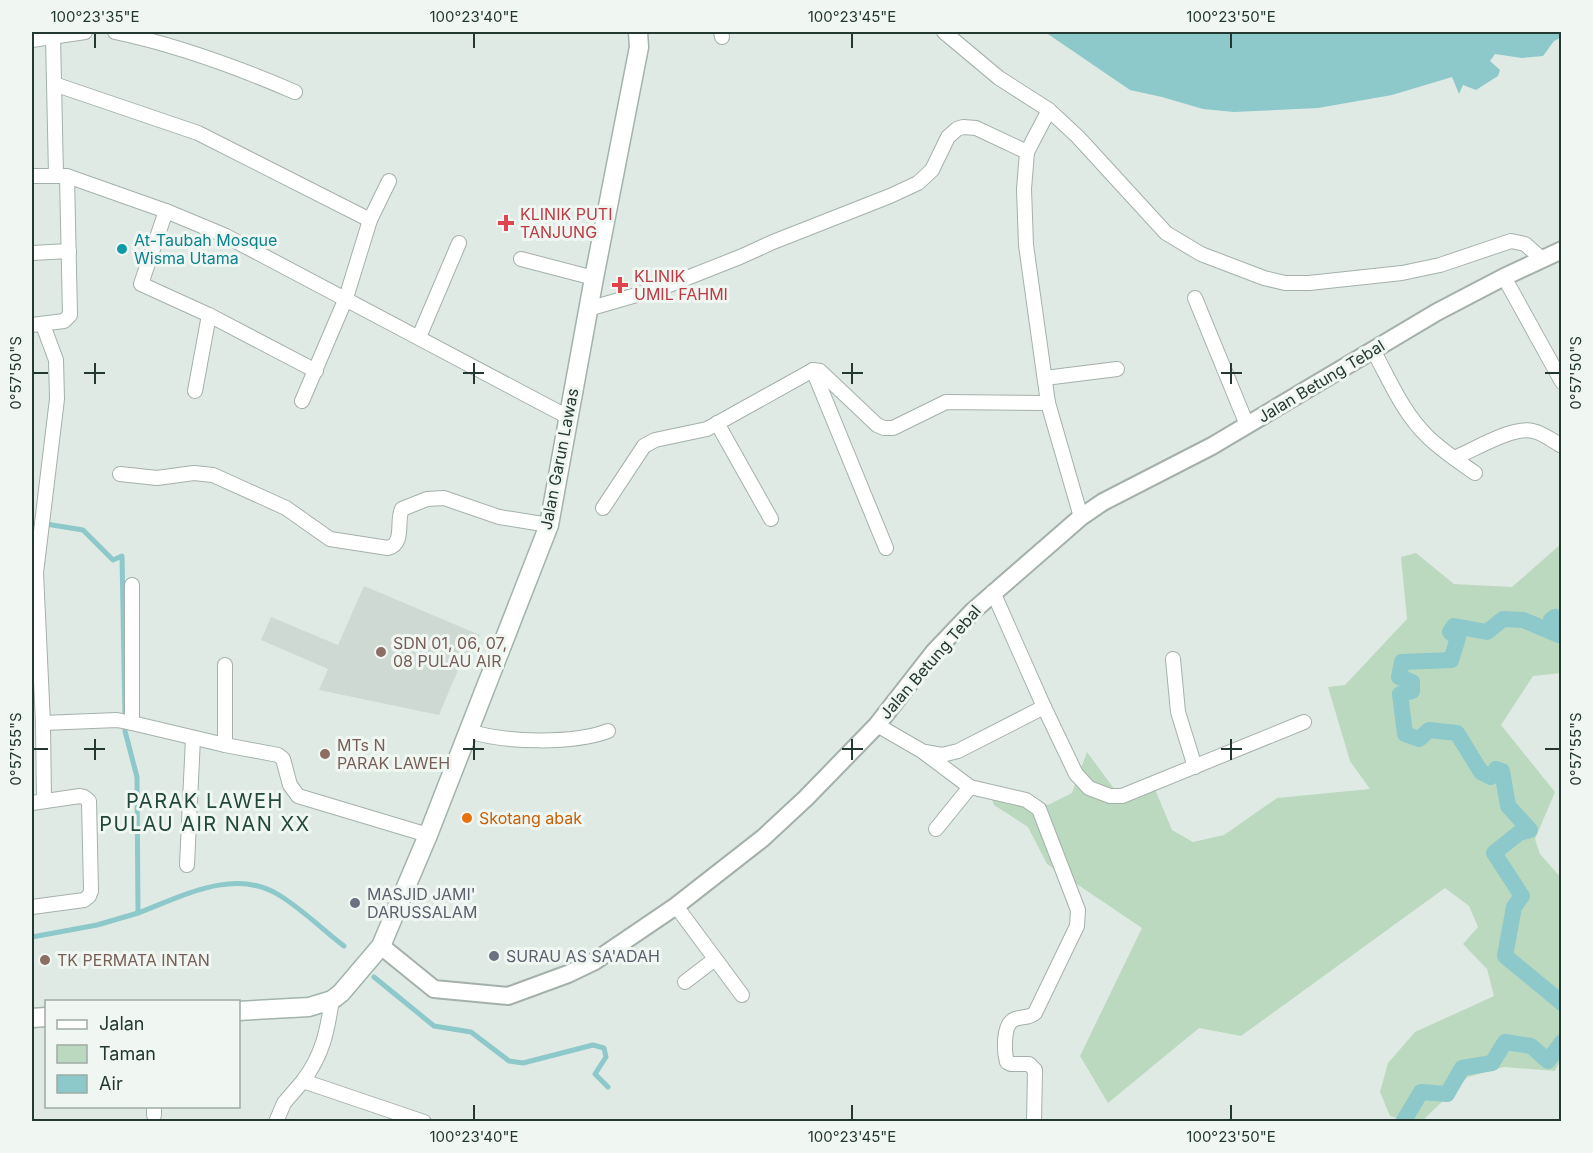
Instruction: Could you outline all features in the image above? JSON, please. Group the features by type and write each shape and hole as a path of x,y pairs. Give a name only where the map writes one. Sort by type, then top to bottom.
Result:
{"main road":[{"name":"Jalan Garun Lawas","path":"240,1011 294,1010 319,1005 332,1000 350,984 381,946 428,835 549,525 639,46 638,32"}],"street":[{"path":"32,40 85,32"},
{"path":"115,32 141,37 233,66 295,92"},
{"path":"944,32 999,78 1049,110 1086,144 1166,233 1201,254 1264,278 1285,283 1310,283 1402,273 1440,265 1511,241 1525,243 1542,259"},
{"path":"32,907 84,900 91,891 88,801 80,796 38,802 43,723 36,573 57,399 56,360 37,325 64,321 70,315 69,251 54,84 53,37"},
{"path":"54,84 198,134 370,220"},
{"path":"1049,110 1027,152 1024,189 1026,245 1048,403 1081,518"},
{"path":"588,309 664,287 918,183 932,170 948,137 957,129 976,128 1027,152"},
{"path":"32,176 61,176 166,211 234,240 568,417"},
{"path":"302,401 345,298 370,220 389,181"},
{"path":"166,211 141,284 209,315 315,371"},
{"path":"419,337 459,243"},
{"name":"Jalan Betung Tebal","path":"381,946 434,989 508,996 568,974 595,961 676,906 763,838 806,798 877,725 942,644 993,592 1081,518 1103,502 1247,425 1437,312 1562,250"},
{"path":"32,253 69,251"},
{"path":"521,259 594,278"},
{"path":"1504,277 1562,382"},
{"path":"1195,298 1247,425"},
{"path":"195,391 209,315"},
{"path":"1373,350 1417,425 1428,438 1474,473"},
{"path":"603,508 645,446 655,440 707,429 813,369 820,371 877,425 884,428 893,428 946,402 1048,403"},
{"path":"813,369 886,548"},
{"path":"1045,378 1117,369"},
{"path":"717,423 771,519"},
{"path":"1454,458 1519,430 1533,430 1562,446"},
{"path":"120,474 157,478 194,473 213,475 286,508 330,539 388,548 398,542 399,514 402,508 433,497 450,500 506,519 549,525"},
{"path":"132,585 132,723"},
{"path":"993,592 1076,774 1089,788 1099,793 1122,795 1304,722"},
{"path":"1173,659 1178,712 1196,766"},
{"path":"225,665 225,745"},
{"path":"922,751 942,755 958,751 1044,707"},
{"path":"43,723 117,720 281,756 285,762 292,790 302,798 428,835"},
{"path":"877,725 922,751 970,787 1026,800 1039,808 1078,910 1077,926 1035,1012 1029,1017 1010,1022 1006,1029 1007,1062 1029,1064 1035,1070 1034,1122"},
{"path":"469,731 493,738 509,739 573,739 608,731"},
{"path":"187,865 193,738"},
{"path":"936,829 970,787"},
{"path":"676,906 742,996"},
{"path":"685,982 715,959"},
{"path":"276,1122 284,1103 314,1066 323,1045 332,1000"},
{"path":"303,1081 409,1120 424,1122"}],"shaded area":[{"name":"SDN 01, 06, 07, 08 PULAU AIR","path":"364,586 480,635 469,661 463,658 439,715 319,690 328,669 261,640 271,617 338,645"}],"green space":[{"path":"1561,544 1561,673 1533,676 1501,725 1555,792 1535,839 1540,854 1561,878 1562,1057 1555,1071 1504,1067 1468,1077 1422,1121 1405,1121 1390,1116 1380,1092 1388,1063 1415,1032 1494,996 1487,969 1463,944 1478,927 1469,906 1445,888 1241,1036 1199,1028 1108,1103 1080,1056 1142,928 1047,864 1028,827 994,805 988,788 1048,805 1072,793 1087,752 1118,794 1154,787 1172,830 1193,842 1224,835 1277,798 1370,789 1350,761 1328,687 1345,685 1407,619 1401,557 1416,553 1454,584 1512,587"}],"water":[{"path":"1045,32 1561,32 1562,37 1554,41 1543,56 1522,58 1495,54 1490,61 1500,70 1498,76 1476,90 1463,85 1459,94 1452,77 1392,95 1318,108 1234,112 1203,109 1130,90"}],"waterway":[{"path":"46,524 83,530 113,560 122,556 125,716"},
{"path":"1562,621 1555,617 1551,620 1559,635 1523,620 1503,619 1487,632 1454,626 1450,632 1458,638 1451,660 1402,662 1399,677 1412,682 1412,691 1400,694 1405,734 1419,739 1429,730 1457,733 1481,772 1491,777 1496,769 1502,771 1508,806 1530,830 1519,833 1494,853 1522,896 1514,907 1505,956 1562,1003"},
{"path":"125,731 137,777 138,913 208,888 226,884 244,884 262,887 279,895 344,946"},
{"path":"32,937 97,925 138,913"},
{"path":"374,977 434,1026 471,1032 509,1061 523,1063 593,1045 604,1048 606,1057 595,1074 608,1087"},
{"path":"1403,1122 1421,1092 1447,1094 1462,1068 1492,1063 1505,1042 1531,1046 1548,1061 1562,1042"}],"place":[{"name":"KLINIK PUTI TANJUNG","path":"506,223"},
{"name":"At-Taubah Mosque Wisma Utama","path":"122,249"},
{"name":"KLINIK UMIL FAHMI","path":"620,285"},
{"name":"SDN 01, 06, 07, 08 PULAU AIR","path":"381,652"},
{"name":"MTs N PARAK LAWEH","path":"325,754"},
{"name":"Skotang abak","path":"467,818"},
{"name":"MASJID JAMI' DARUSSALAM","path":"355,903"},
{"name":"SURAU AS SA'ADAH","path":"494,956"},
{"name":"TK PERMATA INTAN","path":"45,960"}],"district":[{"name":"PARAK LAWEH PULAU AIR NAN XX","path":"205,812"}]}
